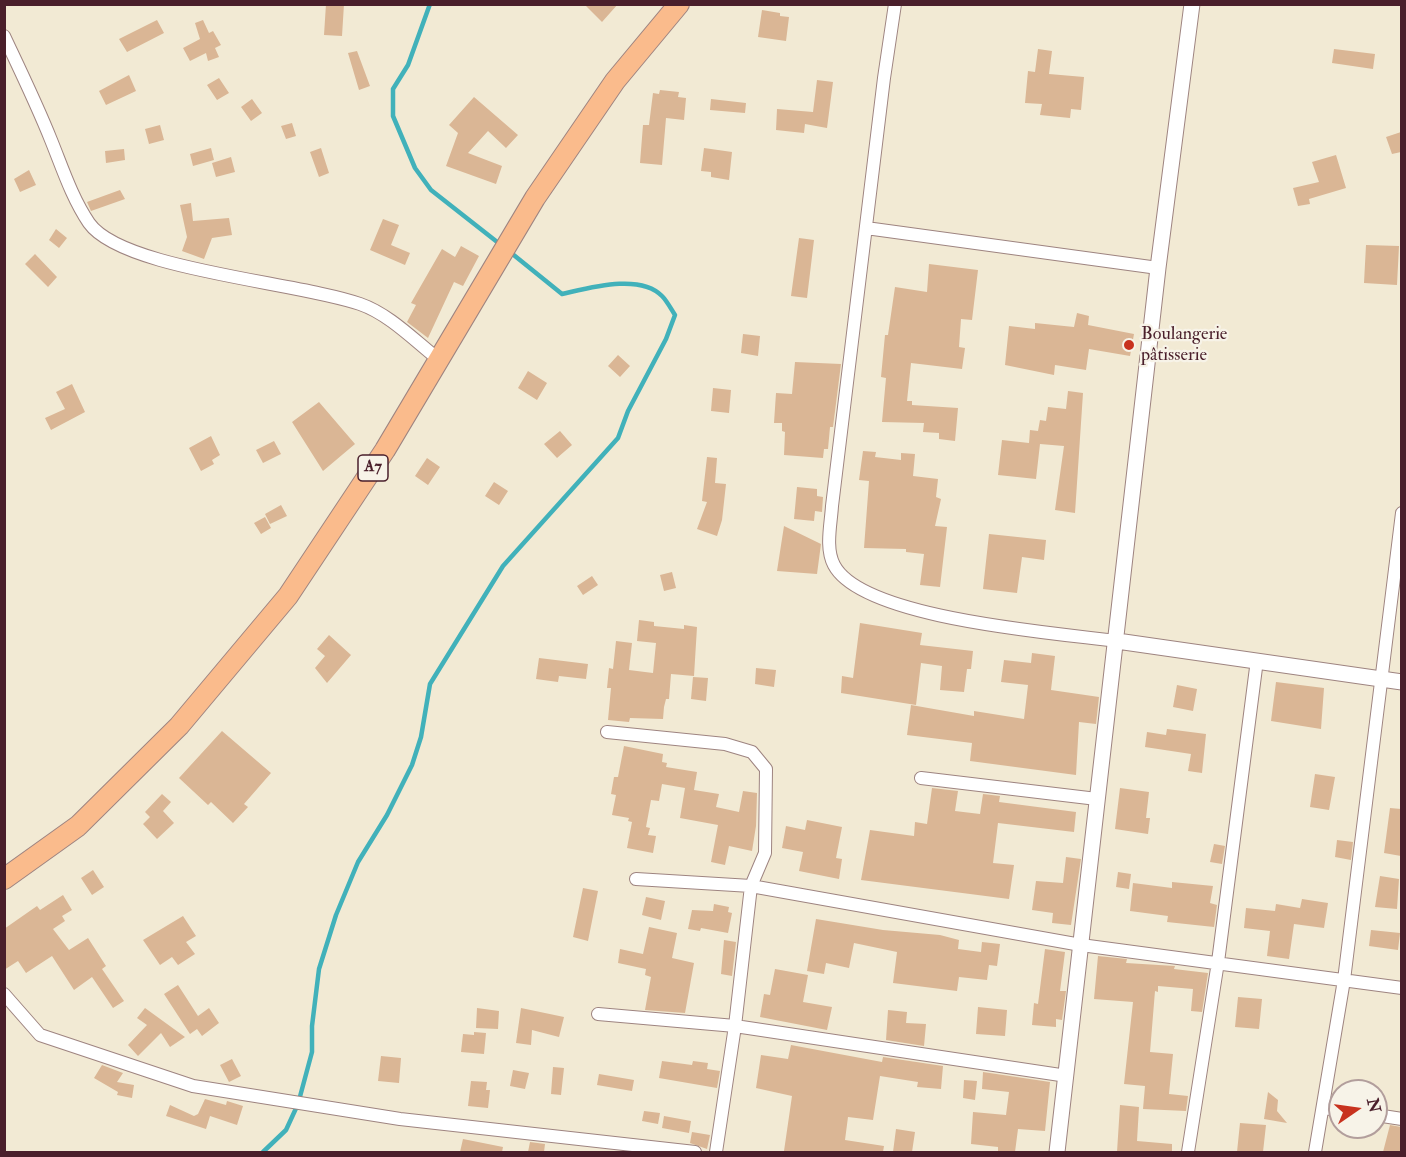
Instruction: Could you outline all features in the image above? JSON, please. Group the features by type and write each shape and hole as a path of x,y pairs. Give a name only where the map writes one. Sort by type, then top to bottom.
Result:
{"main road":[{"name":"A7","path":"4,879 78,826 179,726 288,596 385,450 542,188 615,81 679,4"}],"street":[{"path":"895,4 832,506 830,542 834,566 853,586 902,607 943,616 1401,682"},
{"path":"1057,1152 1158,268 1191,4"},
{"path":"4,36 89,224 109,242 149,259 324,293 363,305 390,321 438,359"},
{"path":"866,228 1158,268"},
{"path":"1315,1152 1344,980 1383,679 1401,513"},
{"path":"1188,1152 1218,963 1257,660"},
{"path":"607,732 725,744 752,752 766,769 763,812 765,853 751,886 735,1026 716,1152"},
{"path":"921,778 1097,799"},
{"path":"636,879 751,886 1081,945 1401,988"},
{"path":"4,994 40,1035 193,1086 400,1119 695,1152"},
{"path":"598,1014 735,1026 1067,1076"},
{"path":"1323,1108 1328,1109"}],"building":[{"path":"326,4 344,4 342,36 324,35"},
{"path":"584,4 618,4 602,22"},
{"path":"762,10 789,17 786,41 758,37"},
{"path":"157,20 164,33 127,52 119,39"},
{"path":"203,20 209,33 213,31 221,45 215,48 219,57 208,61 206,53 190,61 183,48 200,39 195,23"},
{"path":"1038,49 1052,51 1049,74 1084,77 1081,110 1071,109 1070,118 1040,115 1042,104 1025,103 1028,71 1035,72"},
{"path":"1334,49 1375,54 1373,69 1332,63"},
{"path":"357,51 370,86 359,90 348,53"},
{"path":"129,75 136,91 106,105 99,91"},
{"path":"219,78 229,93 217,100 207,85"},
{"path":"817,80 833,82 827,128 805,124 804,133 776,130 777,109 813,112"},
{"path":"660,90 679,92 678,97 686,98 684,120 666,118 662,165 640,163 643,125 649,125 653,93 659,94"},
{"path":"474,97 518,135 506,148 488,131 468,153 502,166 496,184 446,166 458,133 449,125"},
{"path":"252,99 262,113 251,121 241,107"},
{"path":"711,99 746,103 745,113 710,110"},
{"path":"292,123 296,136 286,139 281,126"},
{"path":"160,125 164,140 149,144 145,129"},
{"path":"1401,132 1401,152 1392,154 1386,137"},
{"path":"211,148 214,160 193,166 190,154"},
{"path":"321,148 329,173 319,177 310,152"},
{"path":"704,148 732,152 729,180 711,177 711,172 701,171"},
{"path":"124,149 125,160 106,163 105,151"},
{"path":"1336,155 1346,188 1309,199 1310,204 1298,206 1293,188 1319,182 1312,162"},
{"path":"231,157 235,172 216,177 212,163"},
{"path":"29,170 36,185 20,192 14,179"},
{"path":"120,190 125,199 91,211 87,202"},
{"path":"191,203 193,221 229,218 232,235 212,238 204,259 182,251 187,237 180,205"},
{"path":"383,219 399,225 391,245 410,253 405,265 370,250"},
{"path":"56,229 67,238 59,248 49,240"},
{"path":"799,238 814,240 807,298 791,296"},
{"path":"1366,245 1399,246 1397,285 1364,283"},
{"path":"461,246 479,256 463,286 454,282 428,338 407,322 416,305 411,303 442,249 455,257"},
{"path":"35,254 57,277 48,287 25,264"},
{"path":"929,264 978,270 972,320 961,319 959,347 965,348 962,369 911,363 907,401 912,401 912,405 958,408 955,441 939,439 939,433 923,432 924,423 882,422 886,378 881,377 885,335 888,335 895,287 927,292"},
{"path":"1077,313 1089,316 1088,325 1134,334 1130,356 1089,349 1086,370 1055,365 1054,375 1005,365 1009,326 1035,329 1035,323 1074,327"},
{"path":"743,334 760,336 758,356 741,353"},
{"path":"618,355 630,366 620,377 608,366"},
{"path":"795,362 841,364 833,427 830,427 828,449 824,449 823,458 784,455 785,432 782,431 782,423 774,423 776,393 792,394"},
{"path":"528,371 547,383 537,400 518,388"},
{"path":"72,384 85,412 51,430 45,418 65,409 56,392"},
{"path":"713,388 731,390 729,413 711,411"},
{"path":"1068,391 1083,393 1075,513 1055,510 1064,446 1040,444 1036,479 998,475 1002,440 1029,443 1030,430 1038,431 1040,420 1046,421 1048,407 1066,409"},
{"path":"319,402 355,444 323,471 292,422"},
{"path":"560,431 572,445 557,458 544,444"},
{"path":"211,436 220,455 212,460 214,464 201,471 189,448"},
{"path":"274,441 281,454 263,463 256,450"},
{"path":"863,451 876,452 875,457 901,460 901,453 915,454 913,476 938,479 936,497 941,499 935,526 947,527 940,587 920,585 924,554 906,552 906,549 864,548 869,481 859,480"},
{"path":"707,457 717,458 715,483 726,484 722,520 717,536 697,529 707,502 702,501"},
{"path":"427,458 440,467 428,485 415,476"},
{"path":"494,482 508,491 499,505 485,496"},
{"path":"797,487 817,489 817,496 823,497 822,512 815,511 814,521 794,519"},
{"path":"281,505 287,516 270,524 265,514"},
{"path":"265,517 271,528 261,534 254,523"},
{"path":"784,526 821,544 817,574 777,571"},
{"path":"989,534 1046,540 1044,560 1022,557 1017,593 983,589"},
{"path":"672,572 676,588 664,591 660,575"},
{"path":"592,576 598,585 583,595 577,586"},
{"path":"639,620 654,622 654,626 684,629 684,625 697,627 694,676 671,674 669,699 666,699 663,719 630,718 629,722 608,720 611,688 607,688 609,668 613,669 616,641 632,643 629,670 653,673 656,643 637,641"},
{"path":"860,623 922,633 920,645 973,651 971,669 967,669 964,692 940,690 942,666 921,663 916,705 841,693 842,676 853,678"},
{"path":"329,635 351,655 327,683 315,668 325,656 317,649"},
{"path":"1032,653 1055,656 1051,690 1099,697 1096,724 1079,722 1076,775 970,761 972,743 907,735 911,705 974,716 974,711 1024,719 1028,685 1001,682 1004,660 1031,663"},
{"path":"539,658 588,664 586,679 559,676 558,682 536,679"},
{"path":"756,668 776,670 774,687 755,684"},
{"path":"693,677 708,678 706,701 691,699"},
{"path":"1276,682 1324,688 1321,729 1271,721"},
{"path":"1177,685 1197,689 1193,711 1173,707"},
{"path":"1167,729 1206,734 1202,773 1188,771 1191,754 1145,747 1147,732 1166,735"},
{"path":"222,731 271,773 244,804 248,807 233,823 211,802 208,805 179,778"},
{"path":"624,746 663,754 662,762 667,763 666,767 697,772 694,790 719,794 716,807 739,812 743,791 757,793 756,826 752,851 729,846 725,865 711,862 718,825 680,818 685,788 662,784 659,801 651,800 646,827 650,828 648,835 656,836 653,853 627,848 632,822 628,821 629,818 612,815 616,795 611,794 614,777 618,777"},
{"path":"1315,774 1335,777 1329,810 1310,807"},
{"path":"932,788 958,791 955,811 980,814 983,794 1000,796 999,802 1076,812 1074,832 998,823 993,863 1014,865 1009,899 861,880 870,830 914,836 915,822 927,824"},
{"path":"1120,788 1149,792 1146,818 1150,818 1148,834 1115,829"},
{"path":"162,794 171,802 163,811 174,823 157,839 143,824 150,817 145,812"},
{"path":"1390,808 1401,809 1401,856 1384,853"},
{"path":"807,820 842,827 836,858 842,859 839,879 799,871 803,852 782,848 786,826 805,830"},
{"path":"1337,840 1353,842 1351,860 1335,857"},
{"path":"1214,844 1225,846 1222,864 1210,862"},
{"path":"1066,857 1081,859 1071,925 1052,923 1053,913 1032,910 1036,881 1063,883"},
{"path":"93,870 104,887 92,895 81,878"},
{"path":"1118,872 1131,874 1129,889 1116,887"},
{"path":"1380,876 1399,879 1397,909 1375,907"},
{"path":"1172,882 1213,886 1210,903 1217,905 1214,927 1167,922 1168,916 1130,911 1133,883 1172,888"},
{"path":"583,888 598,891 588,941 573,937"},
{"path":"63,895 72,910 62,916 65,921 53,929 69,950 88,938 106,966 102,969 124,1001 113,1008 92,977 74,990 52,956 26,973 18,961 4,970 4,929 37,906 40,910"},
{"path":"646,897 665,901 661,920 642,915"},
{"path":"1302,899 1328,903 1324,928 1294,924 1289,959 1267,956 1270,931 1244,928 1246,908 1275,911 1276,904 1300,908"},
{"path":"714,904 729,907 728,912 732,913 728,933 701,928 700,931 688,929 692,910 713,911"},
{"path":"183,916 196,936 186,942 195,954 178,965 172,957 160,965 143,940"},
{"path":"816,919 883,930 940,935 959,940 958,949 981,952 982,942 1000,944 997,966 989,965 987,980 959,977 957,991 893,983 897,952 854,943 849,968 826,963 824,974 807,971"},
{"path":"649,927 677,933 672,958 694,963 685,1013 645,1010 651,977 645,975 646,969 618,963 620,949 643,954"},
{"path":"1371,930 1400,933 1398,950 1369,946"},
{"path":"724,940 736,942 732,976 721,974"},
{"path":"1045,949 1065,952 1060,991 1066,991 1062,1020 1056,1019 1056,1027 1032,1025 1034,1003 1038,1004"},
{"path":"1098,956 1127,959 1126,963 1175,966 1174,969 1208,973 1202,1012 1191,1011 1193,989 1158,986 1158,992 1155,991 1150,1052 1173,1054 1169,1094 1188,1096 1186,1111 1143,1109 1145,1086 1124,1084 1133,1002 1094,999"},
{"path":"775,969 808,975 803,1002 832,1007 827,1030 760,1017 764,994 770,995"},
{"path":"178,985 198,1016 209,1008 219,1023 202,1036 197,1029 190,1034 164,994"},
{"path":"1238,997 1262,999 1259,1029 1235,1027"},
{"path":"978,1007 1007,1010 1005,1036 976,1034"},
{"path":"145,1008 185,1037 170,1047 161,1033 138,1056 128,1045 147,1025 137,1018"},
{"path":"477,1008 499,1011 498,1029 476,1028"},
{"path":"521,1008 564,1017 559,1037 532,1030 531,1045 516,1043"},
{"path":"888,1010 907,1012 906,1023 926,1024 924,1046 886,1040"},
{"path":"474,1032 486,1033 484,1054 461,1052 463,1034 474,1035"},
{"path":"791,1045 882,1062 883,1057 943,1066 941,1089 917,1087 918,1082 880,1076 873,1120 848,1117 845,1140 884,1146 883,1152 784,1151 792,1096 756,1088 761,1055 788,1059"},
{"path":"381,1056 401,1058 399,1083 378,1081"},
{"path":"232,1059 241,1076 229,1082 220,1065"},
{"path":"662,1061 692,1065 693,1061 708,1063 707,1069 720,1071 717,1088 659,1078"},
{"path":"102,1065 123,1073 117,1082 134,1085 132,1098 117,1095 118,1092 94,1078"},
{"path":"553,1067 564,1068 561,1095 551,1094"},
{"path":"513,1070 529,1073 525,1089 510,1086"},
{"path":"983,1072 1050,1082 1045,1131 1018,1129 1015,1152 998,1152 998,1147 971,1144 973,1112 1006,1115 1009,1092 982,1089"},
{"path":"599,1074 634,1080 632,1091 597,1085"},
{"path":"964,1080 977,1081 975,1100 963,1098"},
{"path":"471,1081 487,1082 486,1090 490,1090 488,1108 468,1106"},
{"path":"1268,1092 1278,1100 1277,1111 1287,1123 1264,1119"},
{"path":"205,1099 226,1105 227,1101 243,1106 237,1125 210,1116 206,1129 166,1116 170,1105 194,1116 198,1114"},
{"path":"1120,1105 1139,1107 1137,1141 1172,1144 1172,1152 1117,1152"},
{"path":"644,1111 660,1113 658,1124 642,1121"},
{"path":"664,1116 691,1121 689,1133 662,1128"},
{"path":"1240,1123 1266,1125 1263,1152 1237,1152"},
{"path":"1390,1125 1401,1127 1401,1152 1383,1152"},
{"path":"896,1129 915,1132 912,1152 893,1152"},
{"path":"692,1132 710,1135 707,1149 690,1143"},
{"path":"463,1139 503,1147 502,1152 460,1152"},
{"path":"530,1142 545,1144 544,1152 528,1152"}],"waterway":[{"path":"430,4 408,65 393,89 393,116 415,168 431,190 501,245"},
{"path":"263,1152 286,1130 298,1104 312,1052 312,1026 319,969 336,915 358,862 387,815 412,765 421,737 430,684 503,566 618,438 628,411 666,339 675,315 662,296 641,285 614,284 562,294 510,252"}],"place":[{"name":"Boulangerie pâtisserie","path":"1129,345"}]}
